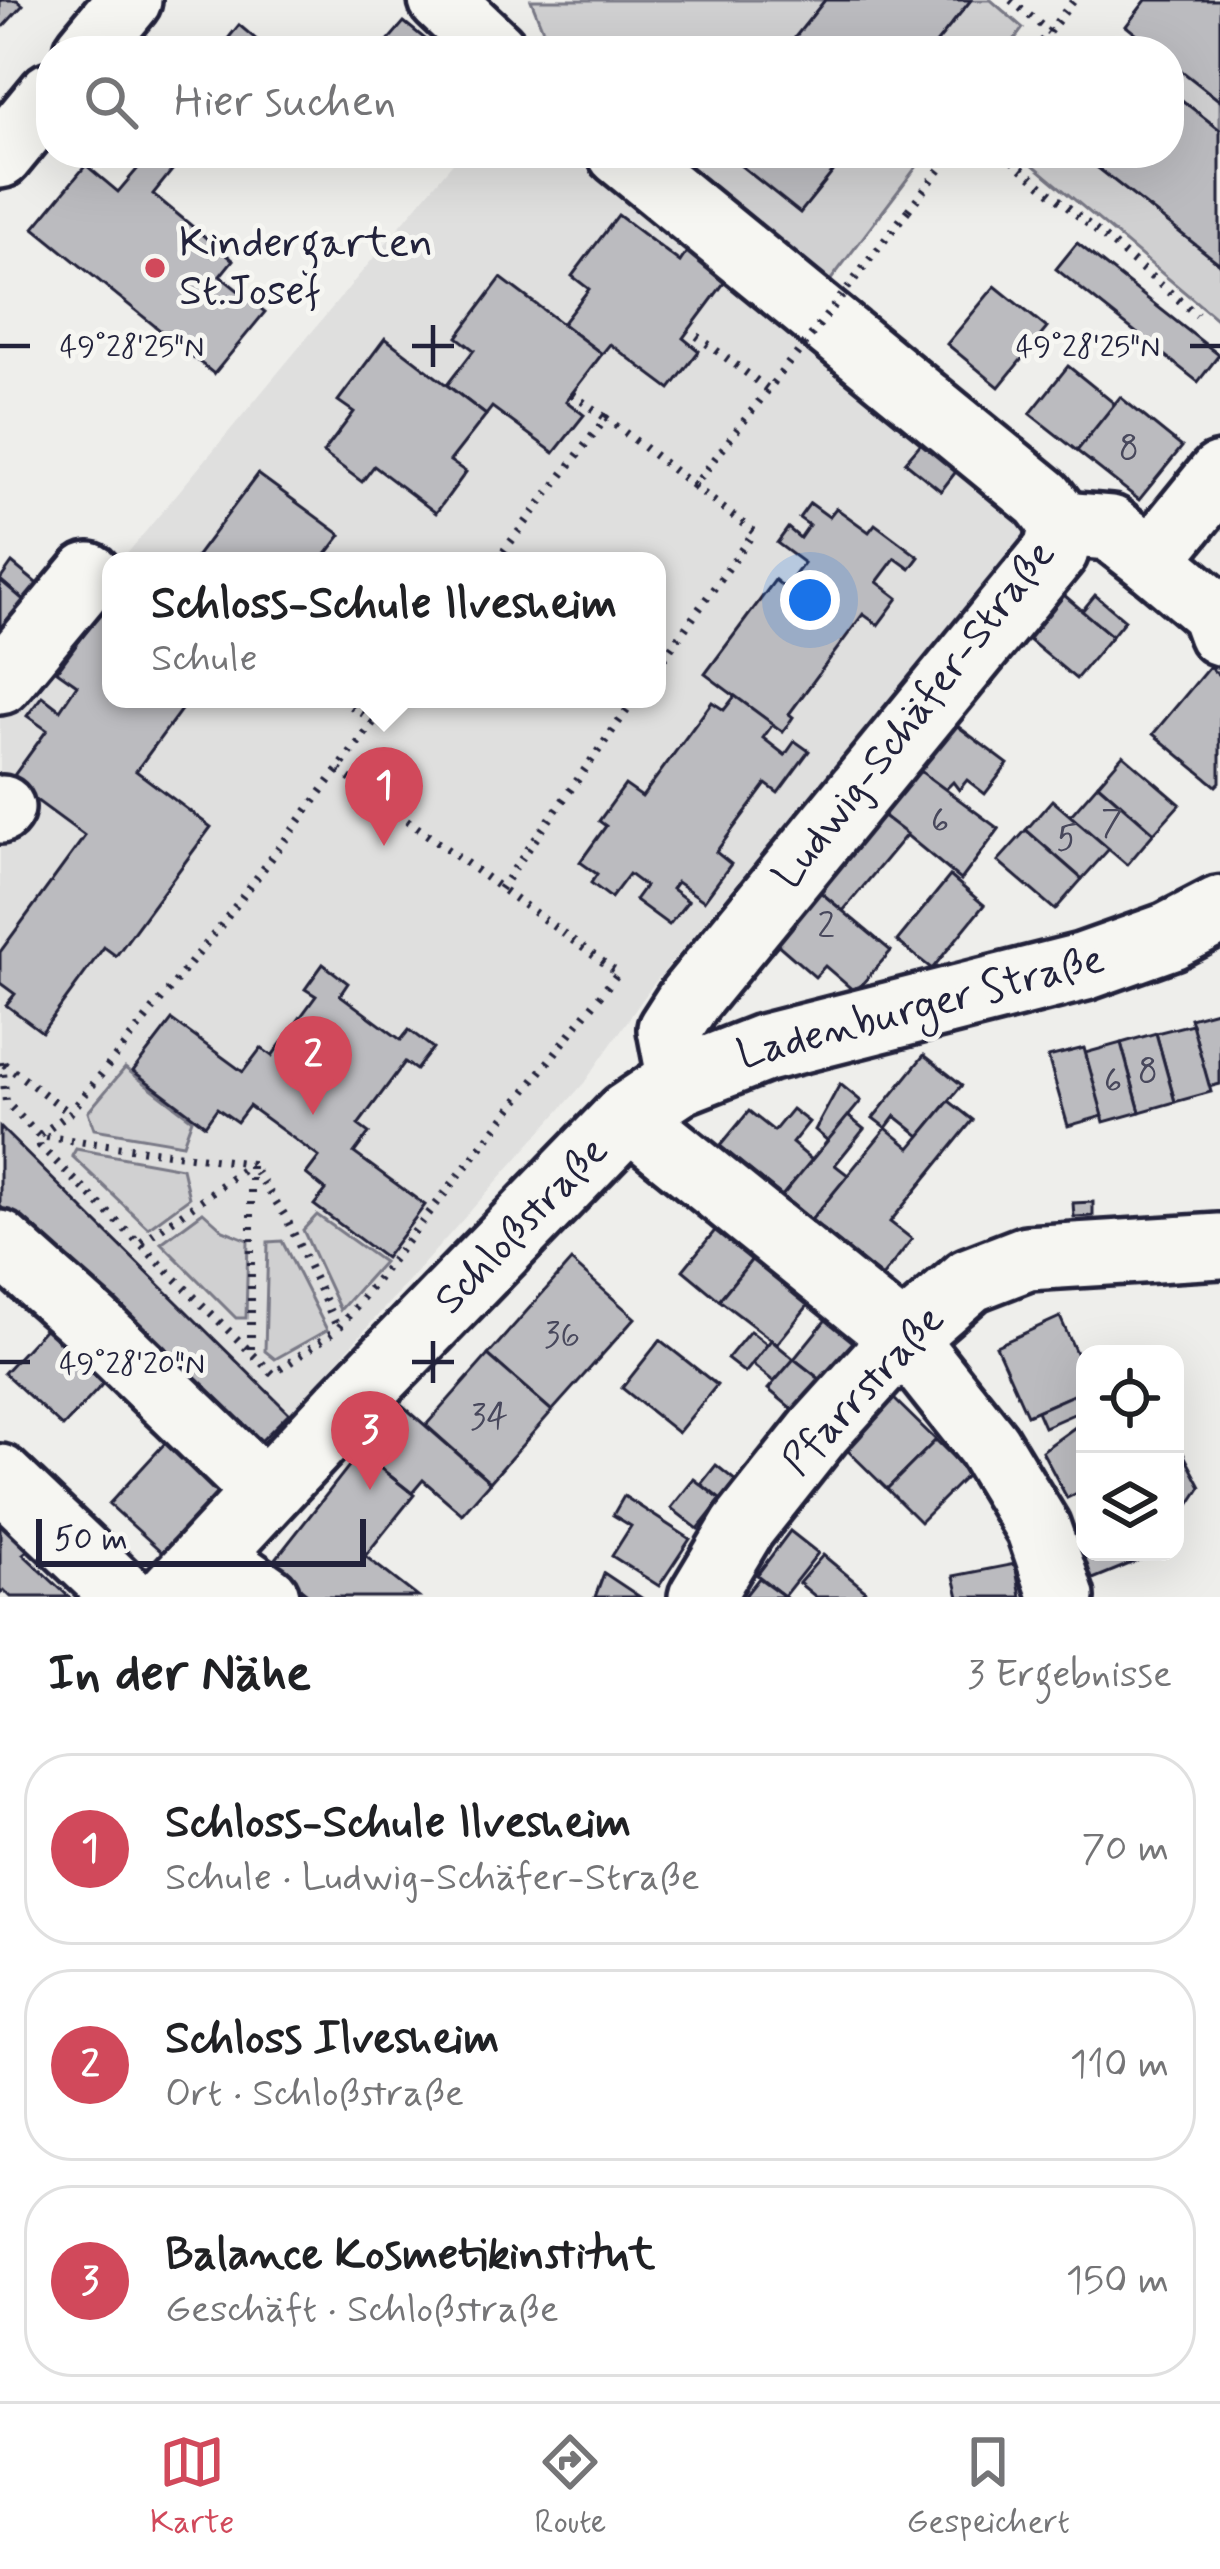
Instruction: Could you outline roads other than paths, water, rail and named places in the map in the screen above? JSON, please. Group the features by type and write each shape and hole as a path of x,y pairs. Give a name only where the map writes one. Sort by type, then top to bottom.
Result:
{"main road":[{"name":"Ladenburger Straße","path":"654,1099 764,1048 1083,967 1170,936 1220,910"},
{"name":"Schloßstraße","path":"189,1576 654,1099"}],"street":[{"path":"99,36 129,0"},
{"path":"441,0 478,36"},
{"path":"487,0 492,36"},
{"path":"0,155 36,112"},
{"path":"638,168 1010,471 1043,499 1062,524"},
{"path":"1151,560 1217,484"},
{"name":"Ludwig-Schäfer-Straße","path":"654,1099 670,1029 690,998 1056,551 1062,524 1110,528 1212,611 1220,633"},
{"path":"0,682 89,575"},
{"path":"654,1099 903,1337 998,1462 1038,1528 1062,1597"},
{"path":"0,1243 266,1493"},
{"name":"Pfarrstraße","path":"701,1597 743,1527 820,1430 903,1337 970,1280 1027,1258 1220,1246"},
{"path":"0,1477 126,1597"},
{"path":"189,1576 267,1597"}],"place":[{"name":"Kindergarten St.Josef","path":"155,268"},
{"name":"Schloss-Schule Ilvesheim","path":"384,846"},
{"name":"Schloss Ilvesheim","path":"313,1115"},
{"name":"Balance Kosmetikinstitut","path":"370,1490"}]}
